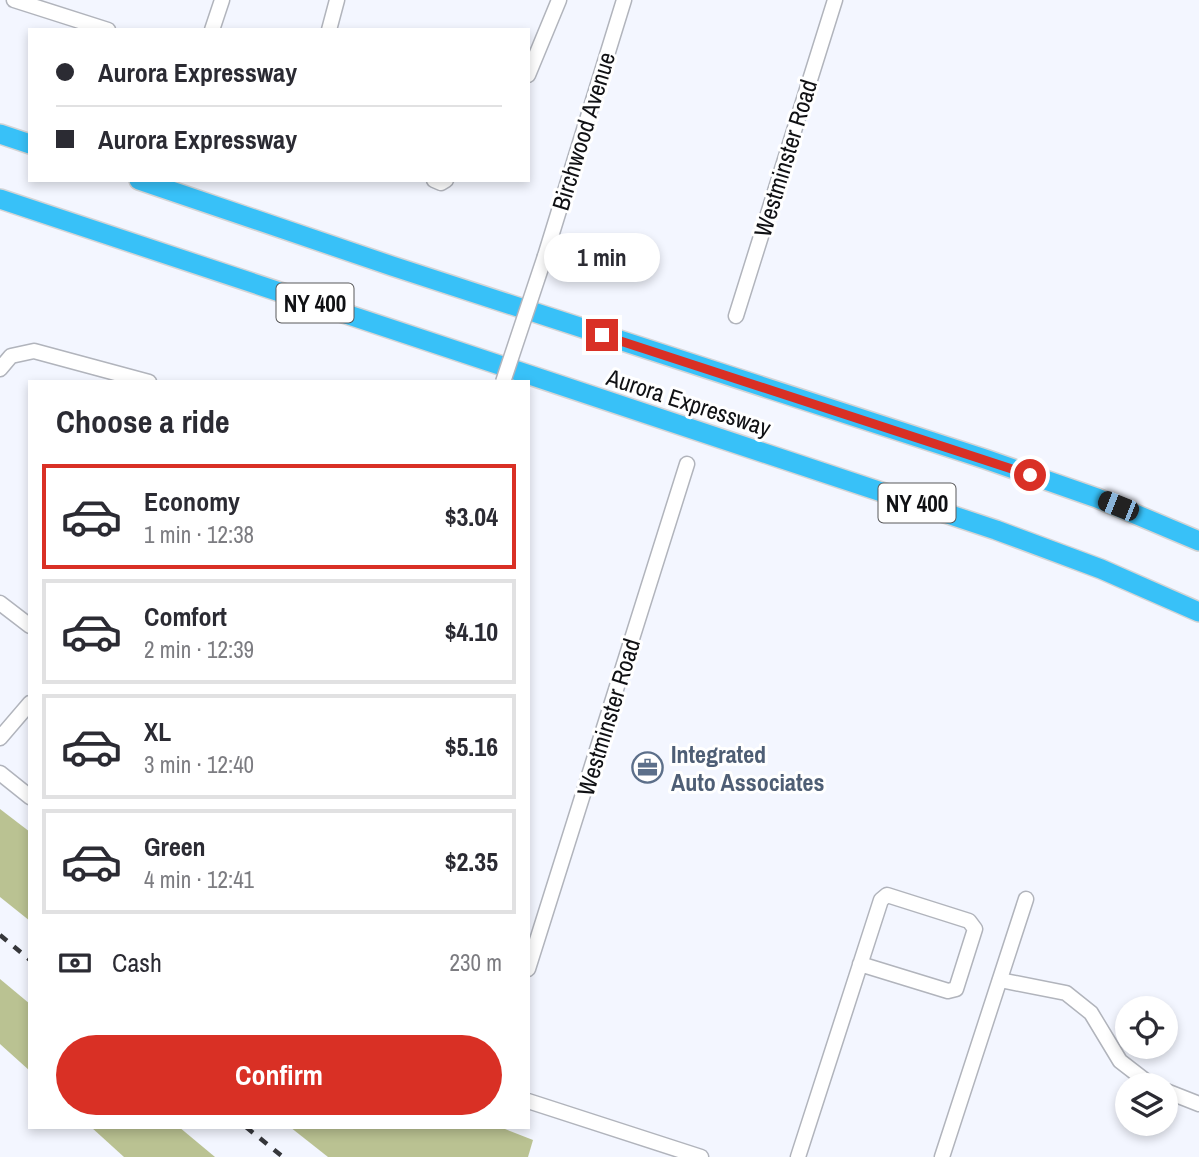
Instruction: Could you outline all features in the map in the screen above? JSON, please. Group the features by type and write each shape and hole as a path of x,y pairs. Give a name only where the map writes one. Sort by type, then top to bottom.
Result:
{"highway":[{"path":"0,134 28,143"},
{"name":"Aurora Expressway","path":"145,182 985,459 1097,498 1199,541"},
{"name":"Aurora Expressway","path":"0,199 996,530 1101,569 1199,611"},
{"path":"0,212 81,225"}],"street":[{"path":"14,0 43,4 103,28"},
{"path":"213,28 222,0"},
{"path":"330,28 337,0"},
{"path":"530,70 559,0"},
{"name":"Birchwood Avenue","path":"504,380 624,0"},
{"name":"Westminster Road","path":"736,317 835,0"},
{"path":"0,369 11,356 34,351 142,380"},
{"name":"Westminster Road","path":"530,963 687,464"},
{"path":"0,603 28,624"},
{"path":"0,738 28,705"},
{"path":"0,772 28,795"},
{"path":"798,1157 860,964 881,900 887,895 969,921 975,929 956,989 948,991 860,964"},
{"path":"942,1157 1026,900"},
{"path":"1000,980 1066,993 1091,1013 1120,1061 1136,1073"},
{"path":"1178,1096 1199,1104"},
{"path":"530,1102 701,1157"}],"green space":[{"path":"0,809 28,830 28,919 0,897"},
{"path":"0,979 28,1002 28,1069 0,1044"},
{"path":"93,1129 181,1129 215,1157 124,1157"},
{"path":"293,1129 505,1129 533,1140 528,1157 328,1157"}],"railway":[{"path":"0,935 28,958"},
{"path":"248,1129 283,1157"}],"place":[{"name":"Integrated Auto Associates","path":"648,768"}],"route":[{"path":"602,335 1030,475"}]}
